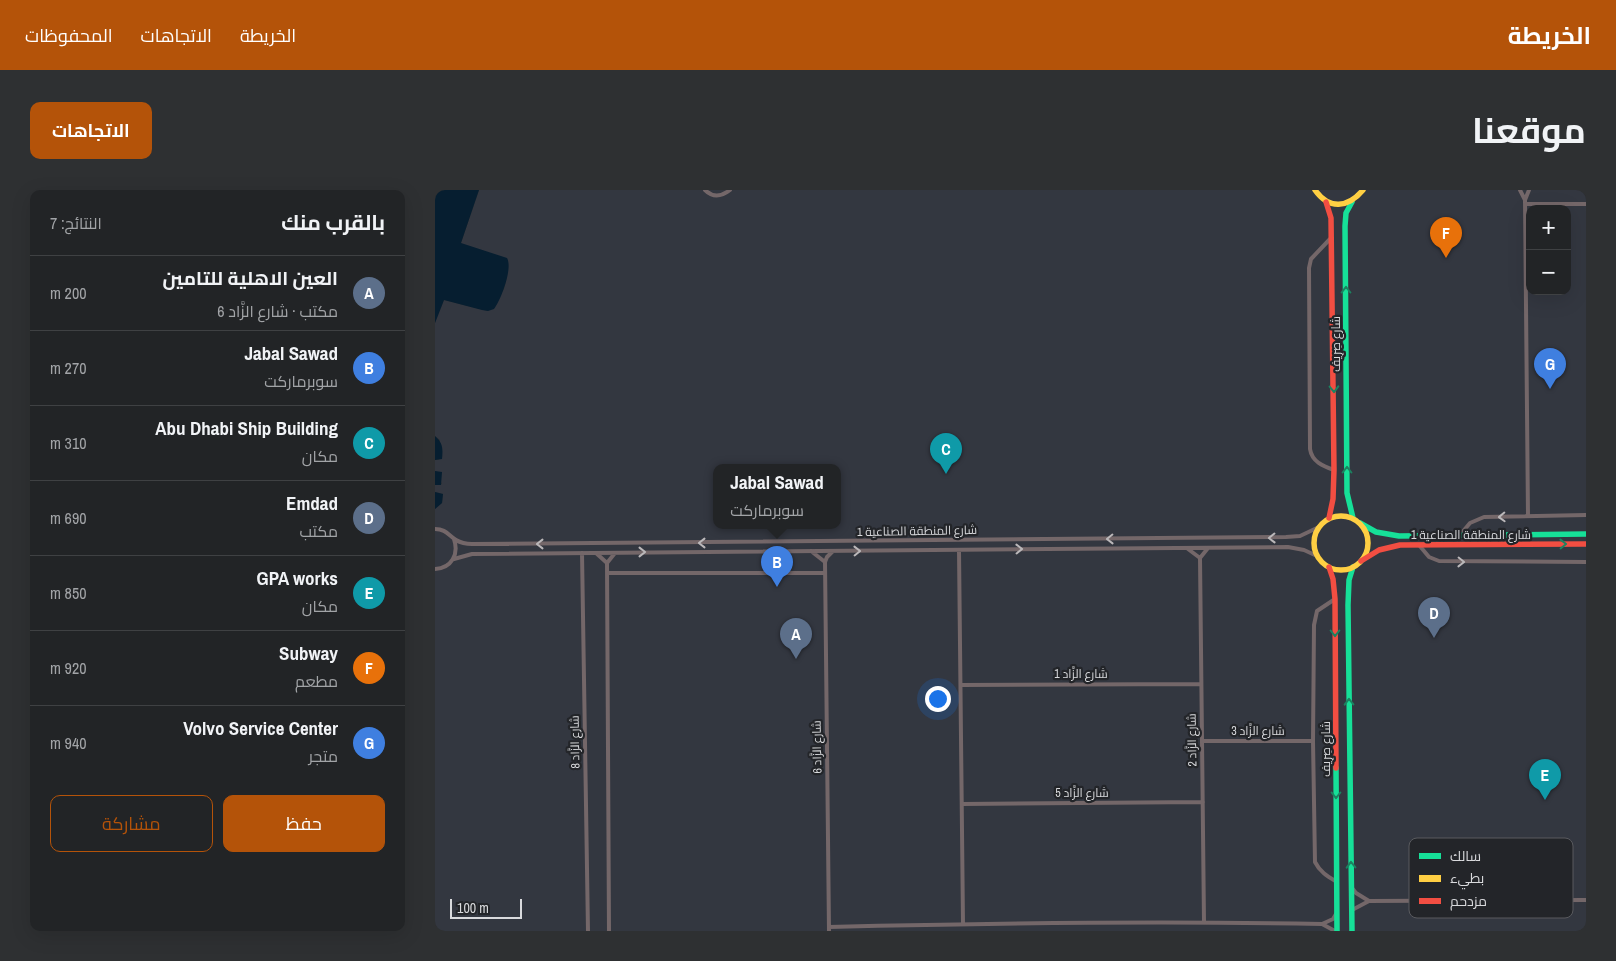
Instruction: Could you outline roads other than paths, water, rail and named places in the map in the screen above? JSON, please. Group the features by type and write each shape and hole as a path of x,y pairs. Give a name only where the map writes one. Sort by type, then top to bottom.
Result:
{"main road":[{"path":"1359,196 1363,190"},
{"path":"1316,192 1326,202 1336,205 1352,202 1368,190"},
{"name":"شارع صِرِيف","path":"1326,202 1331,213 1332,237 1335,470 1334,492 1329,518"},
{"name":"شارع صِرِيف","path":"1352,202 1346,213 1345,226 1347,493 1353,518"},
{"path":"1345,516 1353,518 1360,523 1368,538 1366,554 1361,562 1345,570 1329,567 1317,556 1314,541 1319,527 1329,518 1345,516"},
{"name":"شارع المنطقة الصناعية 1","path":"1360,523 1386,535 1586,534"},
{"name":"شارع المنطقة الصناعية 1","path":"1361,562 1371,554 1386,547 1400,545 1586,544"},
{"name":"شارع صِرِيف","path":"1329,567 1333,579 1335,599 1336,931"},
{"name":"شارع صِرِيف","path":"1352,931 1348,605 1349,580 1353,567"}],"street":[{"path":"705,190 711,195 717,196 723,195 730,190"},
{"path":"1311,190 1316,192"},
{"path":"1521,190 1525,202 1528,516"},
{"path":"1525,202 1529,190"},
{"path":"1525,202 1586,204"},
{"path":"1332,237 1311,259 1309,268 1310,452 1320,465 1335,470"},
{"path":"1460,535 1470,523 1484,517 1586,515"},
{"name":"شارع المنطقة الصناعية 1","path":"435,529 445,531 454,539 465,544 482,544 1286,538 1300,536 1319,527"},
{"path":"454,539 456,552 454,559"},
{"path":"1419,545 1435,561 1586,562"},
{"path":"1186,548 1200,558 1208,548"},
{"name":"شارع المنطقة الصناعية 1","path":"435,568 445,567 454,559 472,554 615,552 1294,548 1317,556"},
{"path":"959,550 963,924"},
{"path":"811,551 825,562 829,554 834,551"},
{"path":"609,931 607,564 615,552"},
{"name":"شارع الزَّاد 8","path":"582,553 588,931"},
{"path":"597,553 607,564"},
{"name":"شارع الزَّاد 2","path":"1200,558 1204,922"},
{"name":"شارع الزَّاد 6","path":"825,562 829,929"},
{"path":"607,573 825,572"},
{"path":"1335,599 1317,612 1314,624 1313,741 1315,862 1323,874 1337,882"},
{"name":"شارع الزَّاد 1","path":"961,685 1201,684"},
{"name":"شارع الزَّاد 3","path":"1202,741 1313,741"},
{"name":"شارع الزَّاد 5","path":"962,804 1203,802"},
{"path":"1352,888 1356,893 1369,901"},
{"path":"1573,900 1586,900"},
{"path":"1352,910 1369,901 1409,901"},
{"path":"829,929 963,924 1204,922 1322,924 1333,919 1337,911"},
{"path":"1322,924 1336,931"}],"water":[{"path":"435,190 479,190 461,243 507,258 508,269 503,292 494,309 482,310 444,300 435,323"},
{"path":"435,436 442,446 442,459 435,460"},
{"path":"435,471 442,472 441,485 435,485"},
{"path":"435,492 443,494 442,503 435,509"}],"place":[{"name":"Subway","path":"1446,258"},
{"name":"Volvo Service Center","path":"1550,389"},
{"name":"Abu Dhabi Ship Building","path":"946,474"},
{"name":"Jabal Sawad","path":"777,587"},
{"name":"Emdad","path":"1434,638"},
{"name":"العين الاهلية للتامين","path":"796,659"},
{"name":"GPA works","path":"1545,800"}]}
